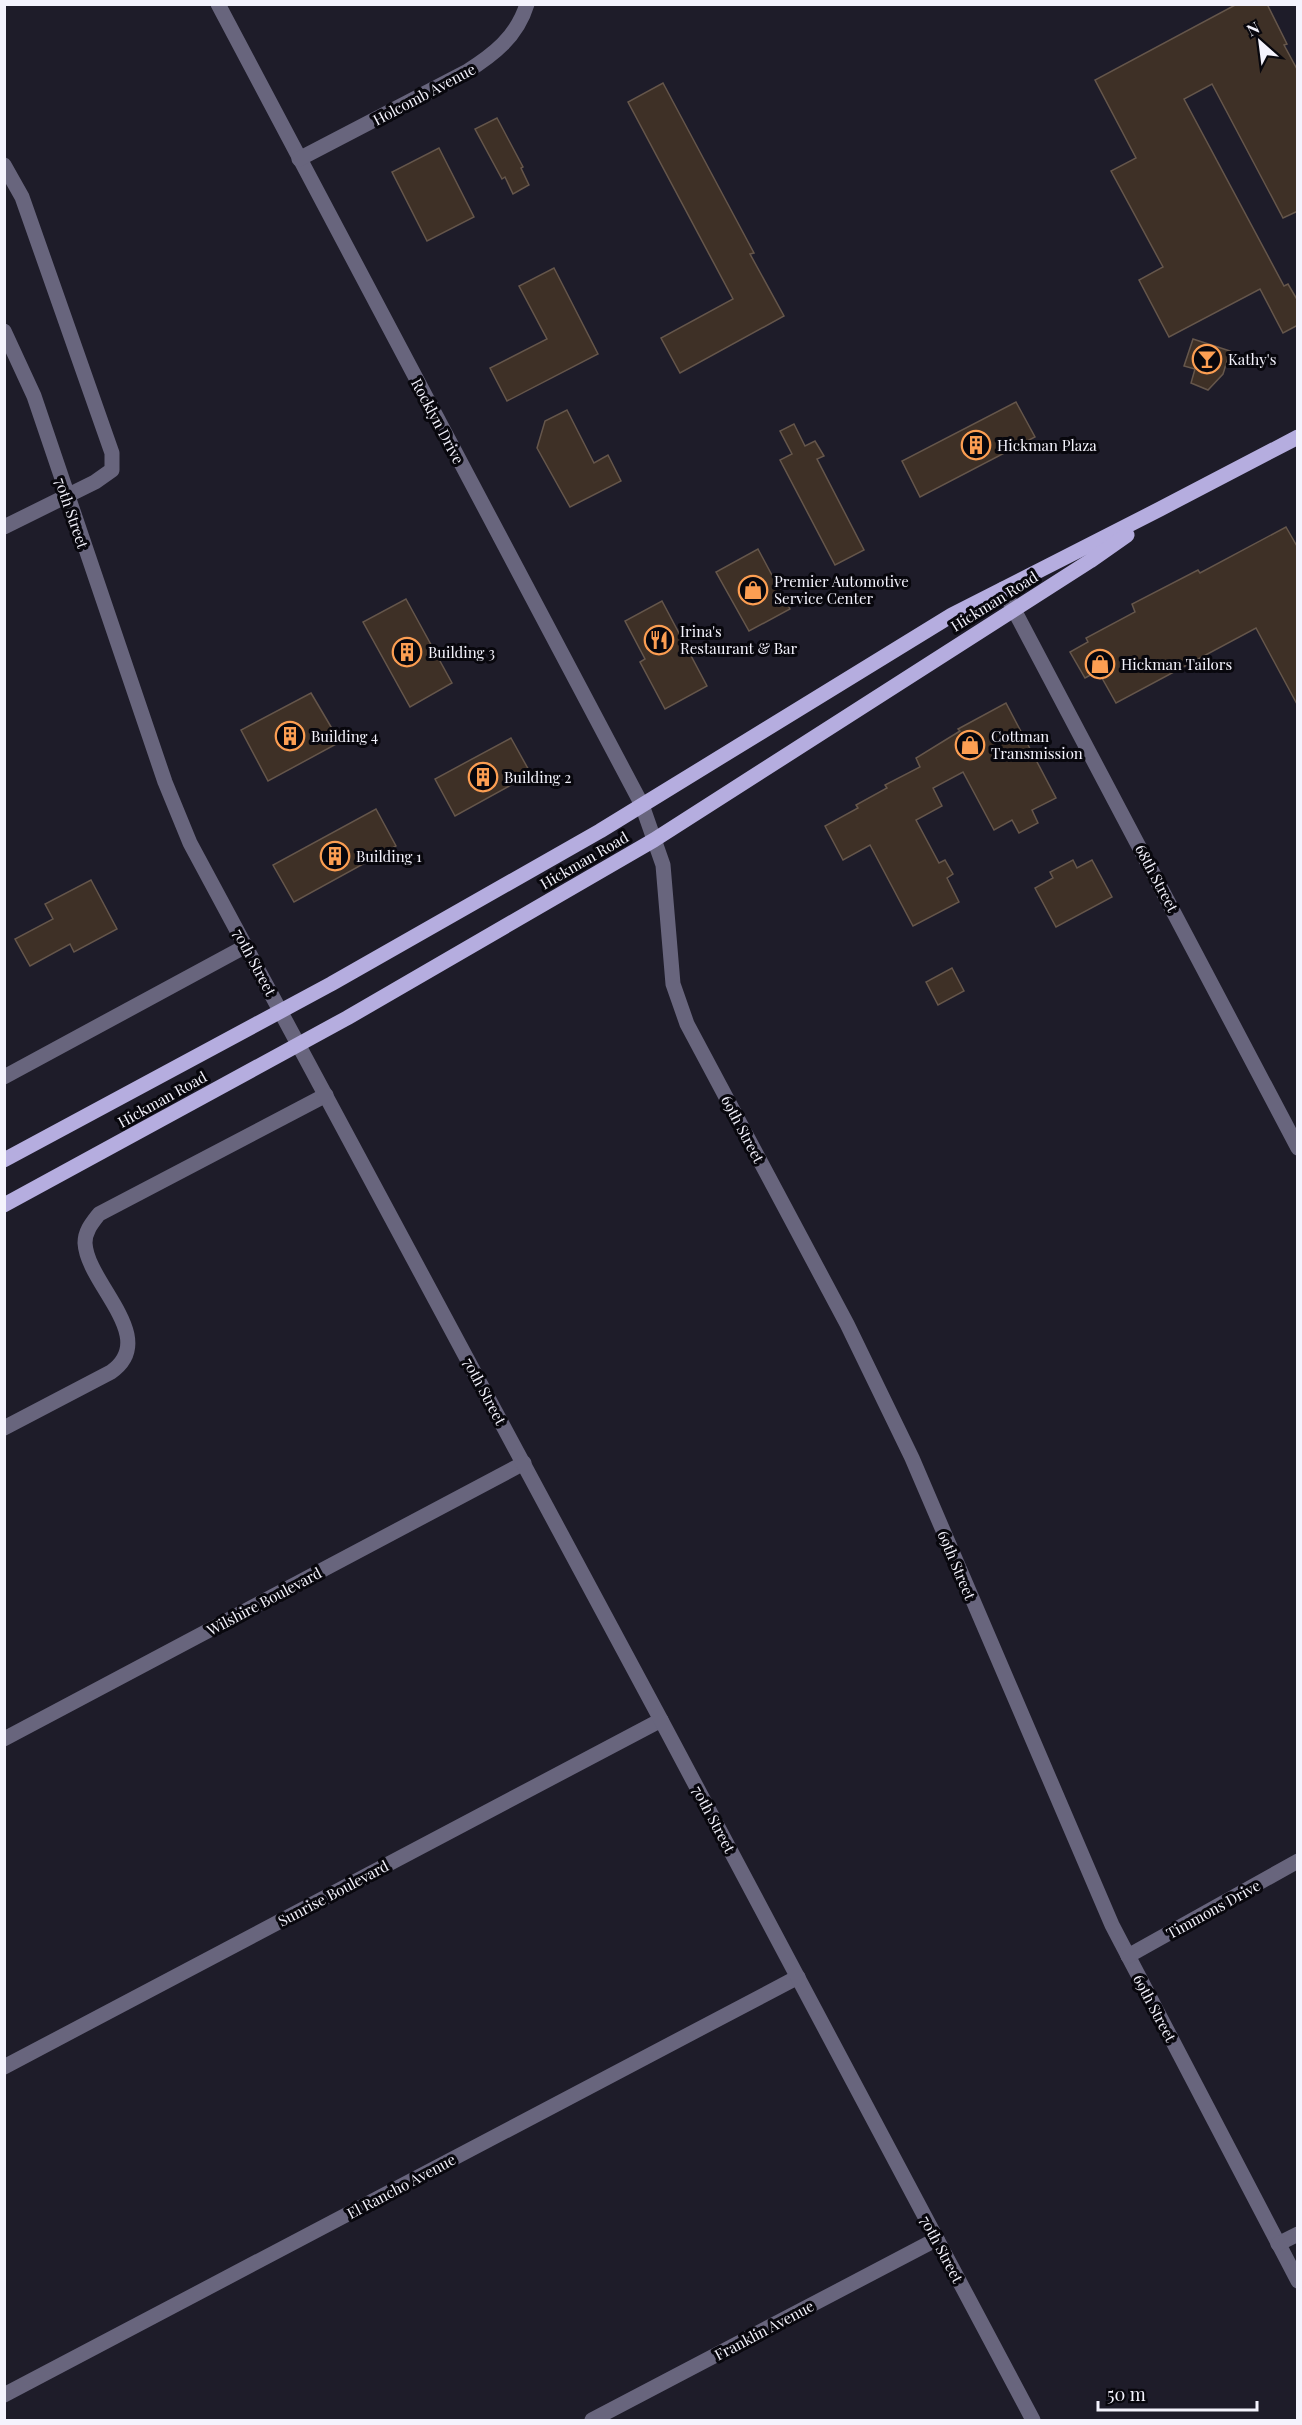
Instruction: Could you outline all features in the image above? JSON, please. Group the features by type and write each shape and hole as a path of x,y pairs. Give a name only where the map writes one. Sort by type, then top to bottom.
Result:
{"main road":[{"name":"Hickman Road","path":"4,1160 281,1011 600,831 952,615 1298,437"},
{"name":"Hickman Road","path":"4,1205 299,1044 654,840 1104,552 1160,509"}],"street":[{"name":"Rocklyn Drive","path":"218,4 642,805 654,840"},
{"name":"Holcomb Avenue","path":"299,159 466,72 491,56 509,39 522,18 527,4"},
{"path":"4,165 25,206 112,453 112,470 95,482 4,527"},
{"name":"70th Street","path":"4,332 34,396 165,782 190,843 524,1463 1033,2421"},
{"name":"68th Street","path":"1003,589 1298,1148"},
{"name":"69th Street","path":"654,840 663,865 673,984 687,1024 847,1324 912,1458 1112,1925 1298,2281"},
{"path":"4,1077 246,946"},
{"path":"4,1428 119,1366 127,1354 129,1345 127,1332 90,1260 85,1244 88,1229 99,1214 326,1095"},
{"name":"Wilshire Boulevard","path":"4,1739 524,1463"},
{"name":"Sunrise Boulevard","path":"4,2067 661,1720"},
{"name":"Timmons Drive","path":"1128,1956 1298,1862"},
{"name":"El Rancho Avenue","path":"4,2395 798,1977"},
{"path":"1278,2244 1298,2234"},
{"name":"Franklin Avenue","path":"592,2421 937,2239"}],"building":[{"path":"1237,4 1267,4 1298,71 1298,211 1283,218 1212,84 1184,99 1284,286 1288,284 1298,301 1298,325 1283,333 1260,289 1169,337 1139,280 1163,267 1111,171 1136,158 1095,80"},
{"path":"663,83 754,253 750,254 784,316 680,373 661,338 733,299 628,102"},
{"path":"497,118 523,167 521,168 529,185 513,194 505,177 502,179 475,129"},
{"path":"439,148 474,217 427,241 392,172"},
{"path":"554,268 598,354 507,401 490,368 547,339 519,286"},
{"name":"Kathy's","path":"1193,339 1230,351 1223,374 1208,390 1191,383 1195,369 1184,366"},
{"name":"Hickman Plaza","path":"1016,402 1035,437 920,497 902,461"},
{"path":"567,410 594,463 608,455 621,481 570,507 537,448 545,421"},
{"path":"794,424 805,446 815,441 824,456 817,459 864,550 835,565 780,460 792,454 780,431"},
{"path":"1286,527 1298,548 1298,706 1256,628 1116,703 1098,671 1085,678 1070,652 1088,642 1086,638 1135,612 1132,604 1198,570 1200,573"},
{"name":"Premier Automotive Service Center","path":"758,549 790,609 749,631 716,572"},
{"name":"Building 3","path":"406,599 452,683 410,707 363,622"},
{"name":"Irina's Restaurant & Bar","path":"662,601 707,686 665,709 640,662 645,659 625,621"},
{"name":"Building 4","path":"311,693 340,742 268,781 241,730"},
{"path":"1006,703 1056,798 1032,810 1038,823 1019,833 1012,820 994,830 963,772 933,788 942,806 916,820 939,863 945,860 953,874 947,878 959,902 913,926 870,845 843,860 825,826 858,808 856,805 887,788 885,785 920,767 916,758 960,731 958,729"},
{"name":"Building 2","path":"511,738 531,774 455,816 435,779"},
{"name":"Building 1","path":"376,809 396,846 294,902 273,865"},
{"path":"1073,860 1077,868 1092,860 1112,897 1056,927 1035,888 1053,878 1050,872"},
{"path":"91,880 117,929 74,952 70,944 30,966 15,939 53,919 45,904"},
{"path":"952,968 964,991 938,1005 926,982"}],"place":[{"name":"Kathy's","path":"1207,359"},
{"name":"Hickman Plaza","path":"976,445"},
{"name":"Premier Automotive Service Center","path":"753,590"},
{"name":"Irina's Restaurant & Bar","path":"659,640"},
{"name":"Building 3","path":"407,652"},
{"name":"Hickman Tailors","path":"1100,664"},
{"name":"Building 4","path":"290,736"},
{"name":"Cottman Transmission","path":"970,745"},
{"name":"Building 2","path":"483,777"},
{"name":"Building 1","path":"335,856"}]}
